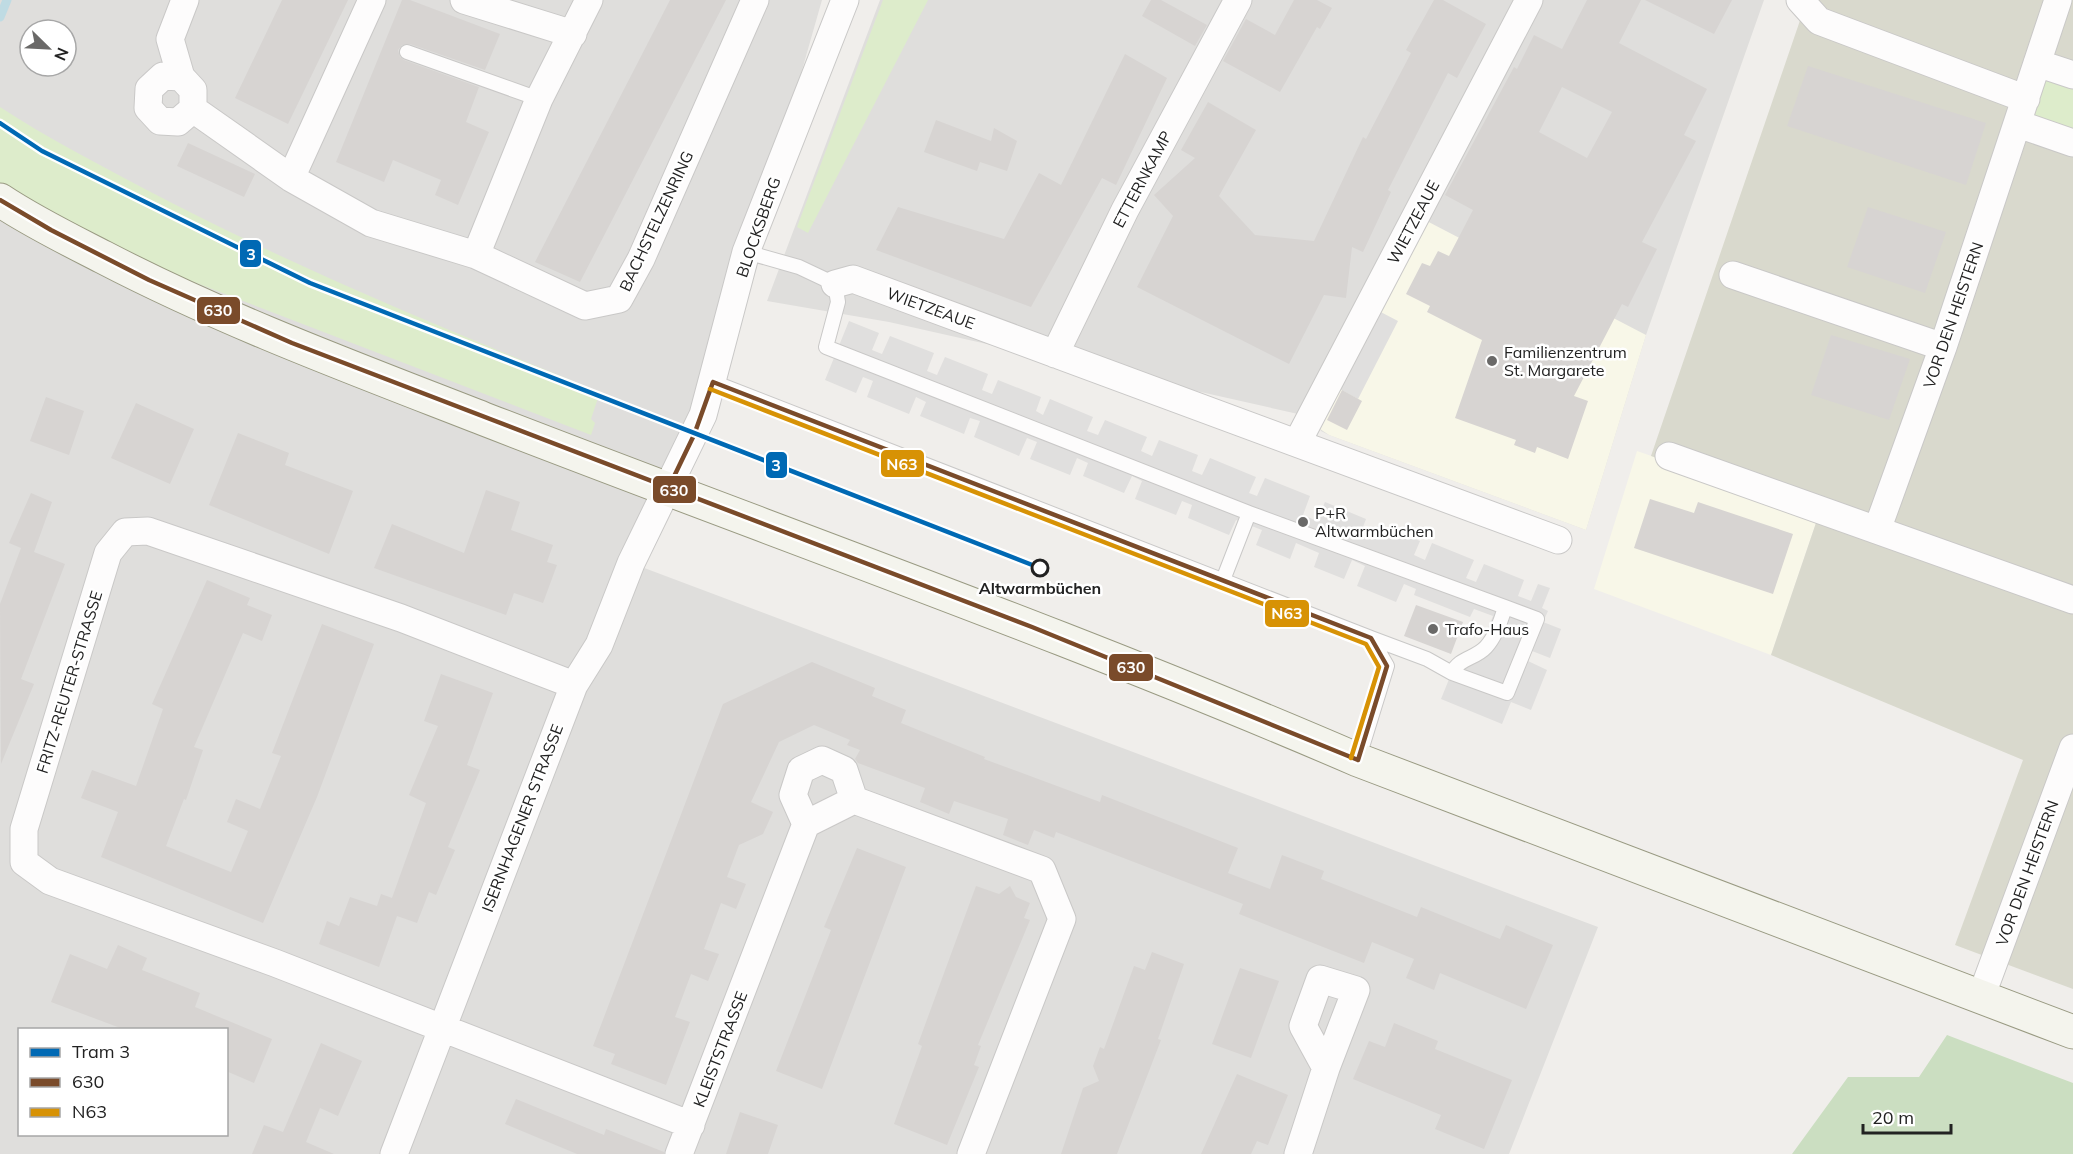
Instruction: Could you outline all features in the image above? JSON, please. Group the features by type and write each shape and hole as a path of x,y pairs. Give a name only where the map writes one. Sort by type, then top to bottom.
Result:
{"main road":[{"path":"0,200 22,215 167,289 303,348 667,490 1102,655 1358,760 2073,1032"}],"street":[{"path":"181,77 163,76 149,89 148,108 160,121 178,122 192,109 193,90 181,77 170,39 185,0"},
{"path":"291,178 372,0"},
{"path":"464,0 573,34"},
{"path":"476,255 539,99 589,0"},
{"name":"BACHSTELZENRING","path":"192,109 291,178 371,223 476,255 585,306 619,299 641,259 755,0"},
{"name":"BLOCKSBERG","path":"667,490 703,415 746,252 845,0"},
{"name":"WIETZEAUE","path":"1297,443 1529,0"},
{"path":"1800,0 1819,21 2025,99"},
{"name":"VOR DEN HEISTERN","path":"1877,530 1943,347 2058,0"},
{"name":"ETTERNKAMP","path":"1055,354 1111,238 1232,2"},
{"path":"2037,63 2073,75"},
{"path":"2018,124 2073,143"},
{"path":"1733,275 1943,347"},
{"name":"WIETZEAUE","path":"835,284 853,279 1558,540"},
{"path":"1669,456 2073,600"},
{"name":"ISERNHAGENER STRASSE","path":"394,1154 574,685 599,645 631,563 667,490"},
{"name":"FRITZ-REUTER-STRASSE","path":"441,1028 275,963 50,881 24,862 24,829 108,553 125,532 148,531 401,618 574,685"},
{"name":"VOR DEN HEISTERN","path":"1981,997 2073,748"},
{"path":"854,800 844,770 822,760 801,770 793,795 806,824 854,800 1042,870 1062,919 971,1154"},
{"name":"KLEISTSTRASSE","path":"441,1028 685,1145 806,824"},
{"path":"1298,1154 1326,1068"}],"lane":[{"path":"407,52 539,99"},
{"path":"713,382 1427,659 1452,673 1507,693 1537,619 1250,513 826,347 838,302 835,284 799,267 746,252"},
{"path":"1223,580 1250,513"},
{"path":"1452,673 1457,663 1485,649 1498,628 1505,607"},
{"path":"1358,760 1387,666 1371,638"}],"shaded area":[{"path":"0,0 822,0 713,382 631,563 1598,927 1509,1154 0,1154"},
{"path":"880,0 1764,0 1646,335 1586,530 1329,435 1321,431 1316,418 889,322 767,301"},
{"path":"1807,0 2073,0 2073,989 1955,945 2023,760 1771,655 1819,514 1651,456"},
{"name":"Familienzentrum St. Margarete","path":"1421,218 1646,335 1586,530 1329,435 1317,427"},
{"path":"1373,308 1398,321 1358,399 1334,386"},
{"name":"P+R Altwarmbüchen","path":"849,321 879,333 872,350 882,354 890,336 934,353 927,371 937,375 945,357 988,374 982,390 992,394 998,380 1041,397 1036,411 1043,415 1050,399 1093,417 1087,431 1098,435 1105,420 1147,437 1141,451 1152,456 1159,440 1198,455 1192,471 1202,475 1210,458 1256,477 1249,493 1257,496 1265,478 1310,496 1303,515 1317,521 1325,502 1366,519 1360,535 1372,540 1379,524 1420,541 1414,555 1425,560 1432,543 1474,560 1466,578 1476,582 1484,564 1524,580 1518,596 1531,601 1538,584 1550,588 1542,608 1548,611 1543,622 1561,629 1550,658 1532,651 1528,661 1547,670 1531,710 1511,702 1502,724 1441,699 1458,657 1474,663 1493,616 1474,609 1470,617 1414,595 1416,589 1404,584 1396,602 1357,586 1365,566 1352,560 1344,579 1314,567 1319,553 1296,543 1290,559 1256,545 1262,530 1236,520 1229,535 1188,518 1192,505 1182,501 1176,515 1135,499 1142,481 1132,476 1124,493 1083,476 1088,463 1077,458 1070,475 1030,459 1037,442 1027,438 1019,456 974,437 980,421 970,418 964,434 920,416 926,402 916,397 909,414 867,397 873,381 863,377 856,393 825,380"},
{"path":"1637,451 1819,514 1771,655 1594,589"}],"green space":[{"path":"883,0 928,0 808,233 797,227"},
{"path":"2041,71 2073,81 2073,137 2025,121"},
{"path":"0,107 106,169 255,244 426,320 600,392 591,419 595,423 591,435 181,277 99,237 0,183"},
{"path":"1947,1035 2073,1083 2073,1154 1792,1154 1848,1077 1919,1077"}],"building":[{"path":"282,0 348,0 288,124 235,98"},
{"path":"402,0 410,0 500,34 485,70 410,44 402,45 398,50 400,57 404,60 479,87 466,122 489,132 458,205 435,195 441,180 393,160 384,182 336,162"},
{"path":"670,0 726,0 580,282 535,262"},
{"path":"1151,0 1161,0 1207,25 1195,46 1142,16"},
{"path":"1294,0 1317,0 1332,8 1320,29 1317,27 1280,92 1223,61 1246,19 1275,35"},
{"path":"1434,0 1443,0 1486,24 1457,78 1448,73 1388,190 1391,192 1363,252 1352,247 1346,298 1324,295 1289,364 1137,287 1173,216 1154,195 1195,158 1181,150 1208,102 1256,130 1219,196 1255,235 1314,241 1363,137 1366,139 1411,53 1406,50"},
{"path":"1587,0 1641,0 1619,43 1707,89 1684,135 1696,141 1642,242 1657,249 1628,307 1622,304 1574,396 1588,401 1568,459 1537,447 1535,453 1514,445 1516,440 1455,418 1482,340 1427,312 1430,306 1406,294 1422,263 1430,266 1438,251 1449,256 1473,210 1445,195 1514,67 1517,69 1534,35 1562,49","holes":["1562,87 1612,112 1587,158 1539,132"]},
{"path":"1645,0 1732,0 1714,34"},
{"path":"1125,54 1167,78 1116,185 1102,178 1031,307 876,250 898,207 1004,239 1039,173 1061,185"},
{"path":"1808,66 1986,123 1966,185 1787,126"},
{"path":"936,120 991,141 994,128 1017,141 1007,171 980,162 977,171 924,152"},
{"path":"188,143 255,174 244,197 177,166"},
{"path":"1868,207 1946,232 1925,293 1847,267"},
{"path":"1831,335 1910,359 1889,420 1811,395"},
{"path":"1342,390 1362,401 1347,430 1327,420"},
{"path":"46,397 84,411 69,455 30,441"},
{"path":"136,403 194,429 170,484 111,458"},
{"path":"238,433 289,453 285,465 353,491 329,554 209,505"},
{"path":"486,490 520,502 511,530 553,545 547,562 557,565 543,603 514,593 506,615 374,568 392,524 464,553"},
{"path":"31,493 52,502 34,552 65,564 21,679 34,684 1,764 0,604 21,548 9,543"},
{"path":"1650,499 1694,513 1698,502 1793,534 1773,594 1634,548"},
{"path":"207,580 250,598 247,605 272,615 262,641 243,633 194,747 203,750 186,800 184,799 166,846 231,872 248,831 227,822 236,799 260,809 281,756 272,753 322,624 374,644 317,797 263,923 101,857 118,812 81,798 92,770 136,786 163,709 152,704"},
{"name":"Trafo-Haus","path":"1416,605 1463,622 1451,654 1404,636"},
{"path":"812,662 875,688 872,696 906,710 901,723 985,757 984,759 1100,802 1102,795 1238,848 1228,873 1270,889 1282,855 1324,871 1321,879 1417,917 1421,907 1500,939 1506,925 1553,945 1526,1009 1440,973 1434,990 1406,978 1414,959 1372,942 1364,963 1239,914 1243,904 1056,832 1054,838 1034,830 1028,845 1003,835 1008,819 954,801 949,814 920,802 925,788 858,763 855,759 860,750 847,745 850,740 814,725 779,742 751,802 773,812 763,834 739,845 727,877 746,884 736,909 721,903 704,949 719,954 708,981 691,974 675,1017 690,1022 666,1085 611,1064 615,1054 593,1046 723,704"},
{"path":"441,674 493,693 467,765 480,770 448,847 455,850 436,895 429,892 417,923 397,916 379,967 319,944 327,921 339,926 350,897 377,906 381,894 392,898 426,803 409,795 438,726 424,721"},
{"path":"857,848 906,867 822,1089 776,1071 831,930 824,927"},
{"path":"976,886 999,894 1010,886 1016,897 1030,903 1024,918 1030,920 978,1045 981,1046 974,1065 979,1067 947,1145 894,1124 922,1046 918,1044"},
{"path":"118,945 147,958 142,970 200,993 195,1007 272,1039 254,1083 228,1072 228,1028 120,1028 51,1002 70,954 107,969"},
{"path":"1152,952 1184,964 1158,1039 1161,1040 1117,1154 1061,1154 1083,1088 1099,1081 1093,1066 1100,1047 1104,1049 1134,966 1145,970"},
{"path":"1240,968 1279,981 1251,1058 1212,1044"},
{"path":"1394,1023 1438,1041 1435,1049 1512,1080 1484,1149 1435,1129 1441,1115 1353,1079 1369,1041 1385,1047"},
{"path":"321,1043 362,1061 338,1116 320,1108 306,1142 334,1154 252,1154 264,1125 283,1132"},
{"path":"1237,1074 1288,1095 1268,1145 1257,1141 1251,1154 1201,1154"},
{"path":"516,1099 604,1135 606,1129 664,1152 664,1154 577,1154 505,1124"},
{"path":"740,1112 778,1125 768,1154 726,1154"}],"waterway":[{"path":"0,17 7,0"}],"tram line":[{"name":"3","path":"0,123 42,151 310,283 1040,568"}],"transit line":[{"name":"630","path":"0,200 51,230 149,280 292,343 1032,627 1358,760"},
{"name":"630","path":"713,382 1371,638 1387,666 1358,760"},
{"name":"630","path":"667,491 694,435 713,382"},
{"name":"N63","path":"710,389 1366,644 1379,667 1351,758"}],"place":[{"name":"Familienzentrum St. Margarete","path":"1492,361"},
{"name":"P+R Altwarmbüchen","path":"1303,522"},
{"name":"Altwarmbüchen","path":"1040,568"},
{"name":"Trafo-Haus","path":"1433,629"}]}
